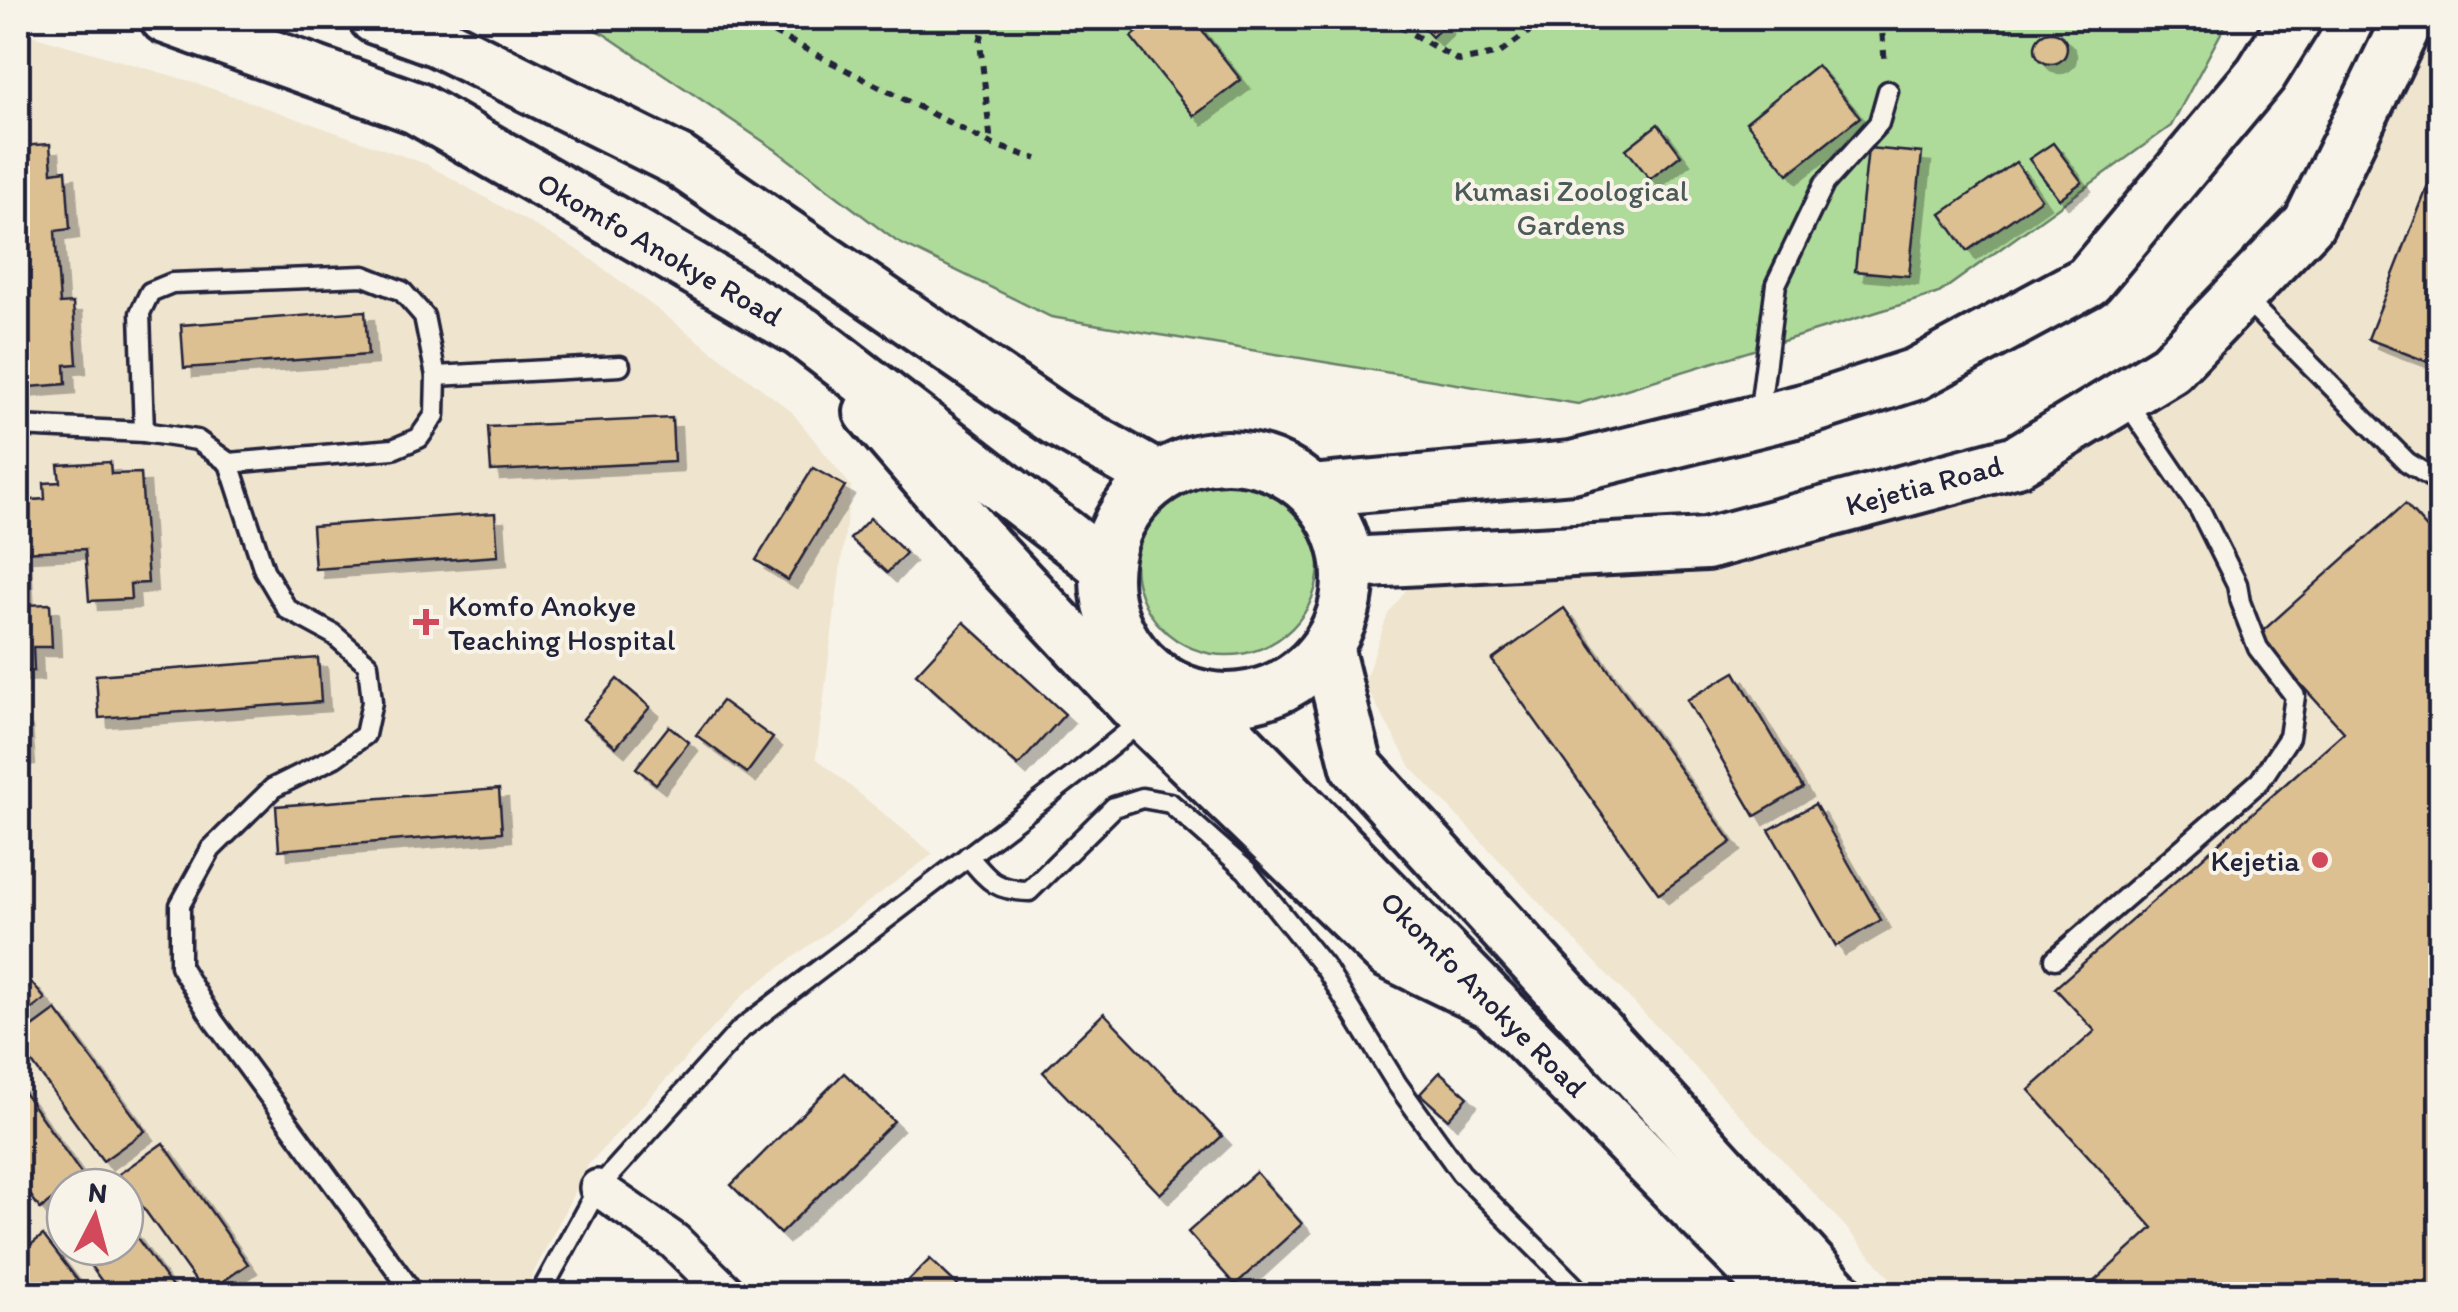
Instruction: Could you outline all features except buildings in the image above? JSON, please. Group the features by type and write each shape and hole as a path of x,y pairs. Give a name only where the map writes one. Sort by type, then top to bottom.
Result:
{"main road":[{"name":"Okomfo Anokye Road","path":"166,18 416,108 802,332 1105,566"},
{"path":"375,18 438,42 679,161 1056,420 1156,476"},
{"path":"1312,491 1572,467 1812,408 1916,374 2088,280 2261,74 2296,18"},
{"name":"Kejetia Road","path":"1348,563 1706,544 2016,460 2170,368 2310,223 2409,18"},
{"path":"802,332 988,548 1145,718 1389,953 1494,1004"},
{"path":"1239,457 1290,474 1312,491 1330,512 1348,563 1342,617 1314,663 1293,680 1242,698 1214,699 1188,693 1147,671 1124,644 1108,606 1105,566 1122,514 1156,476 1198,460 1239,457"},
{"name":"Okomfo Anokye Road","path":"1327,647 1357,767 1837,1294"},
{"name":"Okomfo Anokye Road","path":"1188,693 1779,1294"}],"street":[{"path":"598,1188 674,1241 728,1294"}],"lane":[{"path":"1758,422 1776,284 1824,184 1878,123 1888,91"},
{"path":"144,432 140,313 150,292 172,284 364,276 402,291 424,316 436,376 436,416 419,438 393,450 229,463"},
{"path":"2240,294 2407,462 2440,483"},
{"path":"436,376 620,366"},
{"path":"2055,958 2260,782 2289,737 2295,696 2258,648 2237,584 2200,510 2122,396"},
{"path":"18,426 144,432 197,440 229,463 264,570 287,609 334,634 368,664 372,702 365,736 334,757 272,788 211,849 180,905 180,966 213,1020 414,1294"},
{"path":"540,1294 598,1188 740,1030 1145,718"},
{"path":"968,856 992,883 1010,890 1029,891 1114,807 1142,798 1170,803 1246,870 1326,970 1397,1084 1461,1172 1582,1294"}],"path":[{"path":"745,18 991,144 1037,159"},
{"path":"986,18 980,42 991,144"},
{"path":"1384,18 1459,61 1500,53 1546,18"},
{"path":"1880,18 1888,91"}],"shaded area":[{"path":"2433,18 2440,18 2440,1294 1904,1294 1843,1224 1411,767 1364,683 1388,614 1428,561 1721,560 2200,368"},
{"name":"Komfo Anokye Teaching Hospital","path":"18,31 190,81 426,164 583,253 791,411 851,486 816,758 933,854 745,993 588,1165 523,1294 18,1294"}],"green space":[{"name":"Kumasi Zoological Gardens","path":"569,18 2229,18 2171,126 1939,293 1578,404 1051,317 896,241 776,150 604,34"},
{"path":"1227,471 1262,478 1292,498 1312,528 1319,563 1312,598 1292,628 1262,648 1227,655 1192,648 1162,628 1142,598 1135,563 1142,528 1162,498 1192,478"}],"place":[{"name":"Komfo Anokye Teaching Hospital","path":"426,622"},
{"name":"Kejetia","path":"2320,860"}]}
